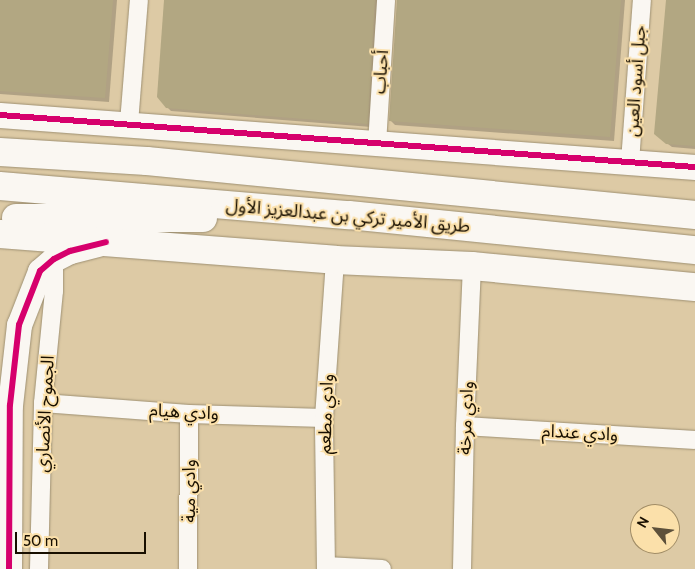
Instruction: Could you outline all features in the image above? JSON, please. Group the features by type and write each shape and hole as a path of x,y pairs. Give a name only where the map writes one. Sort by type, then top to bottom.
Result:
{"main road":[{"name":"طريق الأمير تركي بن عبدالعزيز الأول","path":"0,152 147,161 695,215"},
{"name":"طريق الأمير تركي بن عبدالعزيز الأول","path":"0,186 349,215 695,250"},
{"path":"0,218 226,218 349,215"},
{"path":"0,234 335,260 472,266 695,287"}],"street":[{"path":"129,123 139,0"},
{"name":"أحباب","path":"377,144 386,0"},
{"name":"جبل أسود العين","path":"630,162 642,0"},
{"path":"0,115 129,123 377,144 695,167"},
{"path":"0,138 147,161"},
{"path":"9,569 10,405 19,325 40,271 54,259 70,251 106,242"},
{"name":"الجموح الأنصاري","path":"39,569 43,403 54,291 54,259"},
{"name":"وادي مطعم","path":"326,567 324,418 335,260"},
{"name":"وادي مرخة","path":"462,569 465,426 472,266"},
{"path":"0,371 10,405"},
{"name":"وادي هيام","path":"43,403 189,414 324,418"},
{"name":"وادي مية","path":"188,569 189,414"},
{"name":"وادي عندام","path":"465,426 695,440"},
{"path":"326,567 382,569"}],"building":[{"path":"0,0 113,0 105,98 0,91"},
{"path":"164,0 375,0 368,124 166,108 157,97"},
{"path":"397,0 621,0 610,137 389,121"},
{"path":"666,0 695,0 695,146 666,144 654,134"}],"cycle path":[{"path":"0,115 695,167"},
{"path":"9,569 10,405 19,325 40,271 54,259 70,251 106,242"}]}
